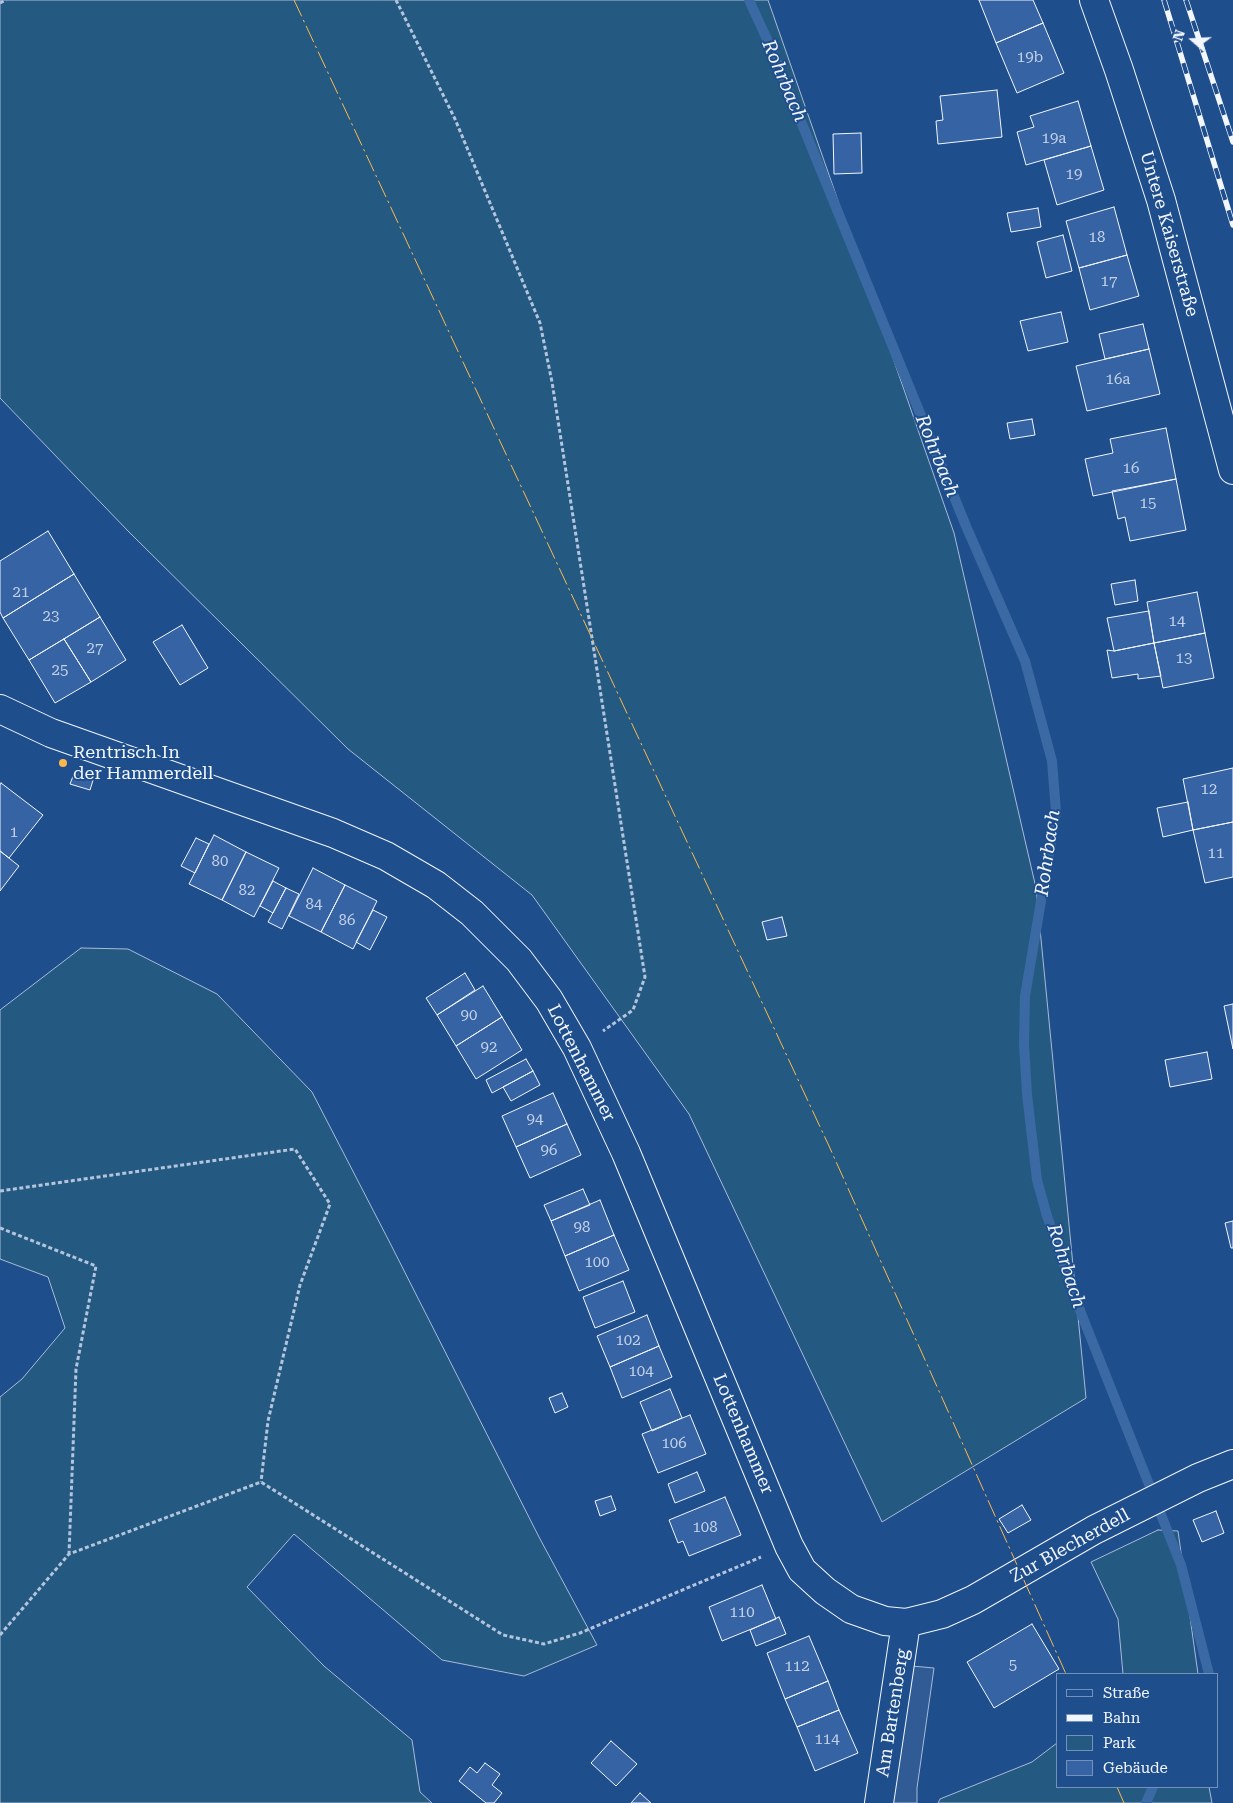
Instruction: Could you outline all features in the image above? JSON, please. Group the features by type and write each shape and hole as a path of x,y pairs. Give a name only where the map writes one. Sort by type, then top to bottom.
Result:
{"street":[{"name":"Untere Kaiserstraße","path":"1094,0 1161,200 1233,470"},
{"name":"Lottenhammer","path":"0,709 50,733 333,833 386,856 436,885 472,913 494,934 519,960 549,1000 578,1048 626,1153 789,1546 802,1570 825,1591 850,1609 885,1621 906,1623"},
{"name":"Zur Blecherdell","path":"906,1623 942,1614 973,1600 1094,1530 1198,1478 1233,1464"},
{"name":"Am Bartenberg","path":"879,1803 906,1623"}],"path":[{"path":"0,3 6,0"},
{"path":"396,0 455,119 540,323 552,382 645,977 633,1010 578,1048"},
{"path":"0,1191 295,1149 330,1204 300,1285 268,1420 261,1482"},
{"path":"0,1228 96,1266 76,1370 69,1554"},
{"path":"261,1482 503,1636 544,1644 580,1633 789,1546"},
{"path":"0,1635 69,1554 261,1482"}],"green space":[{"path":"0,0 768,0 954,533 1036,888 1086,1398 882,1522 689,1114 532,895 348,749 129,532 0,398"},
{"path":"81,948 128,949 217,994 312,1092 539,1537 597,1645 524,1676 442,1660 294,1534 247,1587 324,1666 412,1740 420,1792 432,1803 0,1803 0,1397 22,1379 65,1328 48,1277 0,1259 0,1010"},
{"path":"1158,1530 1178,1531 1198,1673 1123,1673 1118,1619 1091,1562"},
{"path":"1056,1744 1056,1788 1209,1788 1212,1803 938,1803 940,1799 1032,1762"}],"shaded area":[{"path":"901,1665 934,1668 917,1788 917,1803 879,1803"}],"building":[{"path":"979,0 1033,0 1043,23 996,43"},
{"path":"1043,23 1064,73 1017,93 996,43"},
{"path":"997,90 1002,137 938,144 936,121 943,120 940,96"},
{"path":"1078,101 1091,146 1026,165 1017,132 1034,127 1030,116"},
{"path":"861,133 862,173 834,174 833,134"},
{"path":"1091,146 1104,190 1057,205 1044,160"},
{"path":"1114,207 1127,255 1079,268 1066,221"},
{"path":"1038,208 1041,227 1011,232 1007,213"},
{"path":"1063,235 1072,271 1046,278 1037,242"},
{"path":"1127,255 1139,296 1090,310 1079,268"},
{"path":"1061,312 1068,342 1028,351 1020,321"},
{"path":"1143,324 1149,349 1105,359 1099,334"},
{"path":"1149,349 1160,394 1087,411 1076,366"},
{"path":"1032,419 1035,435 1010,439 1007,423"},
{"path":"1166,428 1176,479 1093,496 1085,459 1113,453 1110,439"},
{"path":"1176,479 1186,530 1130,541 1125,517 1118,519 1112,491"},
{"path":"48,531 74,574 3,618 0,612 0,561"},
{"path":"74,574 100,617 29,660 3,618"},
{"path":"1135,580 1138,601 1115,605 1111,584"},
{"path":"1197,592 1205,633 1154,643 1147,602"},
{"path":"1149,611 1154,643 1114,651 1107,618"},
{"path":"100,617 126,660 91,682 64,639"},
{"path":"182,625 208,668 180,685 153,642"},
{"path":"1205,633 1214,678 1163,688 1154,643"},
{"path":"64,639 91,682 55,703 29,660"},
{"path":"1154,643 1161,676 1138,679 1138,674 1112,678 1107,650 1114,651"},
{"path":"1233,768 1233,822 1193,830 1183,779"},
{"path":"75,771 94,777 90,790 70,784"},
{"path":"1,783 43,815 9,858 0,851"},
{"path":"1188,802 1193,830 1163,837 1157,808"},
{"path":"1233,822 1233,877 1205,883 1193,830"},
{"path":"214,835 246,852 222,900 189,884"},
{"path":"196,838 209,844 195,873 181,866"},
{"path":"0,851 19,866 0,891"},
{"path":"246,852 279,868 254,917 222,900"},
{"path":"313,868 345,885 321,932 289,916"},
{"path":"273,881 286,888 273,913 260,906"},
{"path":"345,885 377,901 353,949 321,932"},
{"path":"286,888 299,894 282,929 268,922"},
{"path":"373,910 387,917 370,950 356,942"},
{"path":"782,917 787,936 767,940 762,922"},
{"path":"465,973 475,990 437,1015 426,998"},
{"path":"483,986 502,1017 456,1046 437,1015"},
{"path":"1233,1004 1233,1049 1224,1006"},
{"path":"502,1017 522,1050 476,1079 456,1046"},
{"path":"1207,1052 1212,1079 1170,1087 1165,1060"},
{"path":"526,1059 533,1071 492,1093 486,1080"},
{"path":"533,1071 540,1085 511,1101 503,1087"},
{"path":"553,1093 567,1124 516,1147 502,1116"},
{"path":"567,1124 581,1155 530,1178 516,1147"},
{"path":"583,1189 590,1205 551,1221 544,1205"},
{"path":"600,1200 614,1235 565,1256 551,1221"},
{"path":"1233,1221 1233,1248 1231,1248 1225,1223"},
{"path":"614,1235 629,1270 579,1291 565,1256"},
{"path":"623,1281 635,1312 595,1328 583,1297"},
{"path":"647,1315 659,1346 610,1367 597,1336"},
{"path":"659,1346 672,1377 622,1398 610,1367"},
{"path":"670,1389 682,1418 652,1431 640,1402"},
{"path":"562,1393 568,1407 555,1413 549,1398"},
{"path":"690,1415 706,1454 658,1473 642,1434"},
{"path":"697,1472 705,1491 675,1503 668,1484"},
{"path":"611,1496 616,1510 600,1516 595,1501"},
{"path":"725,1497 741,1535 689,1556 683,1541 678,1543 669,1520"},
{"path":"1022,1505 1031,1520 1008,1533 999,1519"},
{"path":"1216,1511 1224,1533 1202,1542 1193,1520"},
{"path":"762,1585 776,1619 722,1641 709,1607"},
{"path":"779,1617 786,1634 756,1646 750,1630"},
{"path":"1032,1624 1059,1669 994,1708 967,1662"},
{"path":"809,1636 828,1681 785,1699 767,1653"},
{"path":"828,1681 839,1710 797,1727 785,1699"},
{"path":"839,1710 858,1753 815,1771 797,1727"},
{"path":"611,1741 637,1764 616,1786 591,1763"},
{"path":"485,1763 500,1774 492,1785 502,1793 494,1803 486,1803 459,1781 470,1767 477,1773"},
{"path":"640,1793 651,1803 631,1803"}],"waterway":[{"name":"Rohrbach","path":"749,0 771,48 966,526 1025,661 1052,761 1056,812 1025,996 1024,1044 1027,1094 1037,1180 1047,1216 1081,1313 1181,1565 1209,1673"},
{"name":"Rohrbach","path":"1146,1803 1153,1788"}],"railway":[{"path":"1164,0 1233,225"},
{"path":"1186,0 1233,142"}],"power":[{"path":"294,0 829,1146 1066,1673"},
{"path":"1117,1788 1124,1803"}],"place":[{"name":"Rentrisch In der Hammerdell","path":"63,763"}]}
